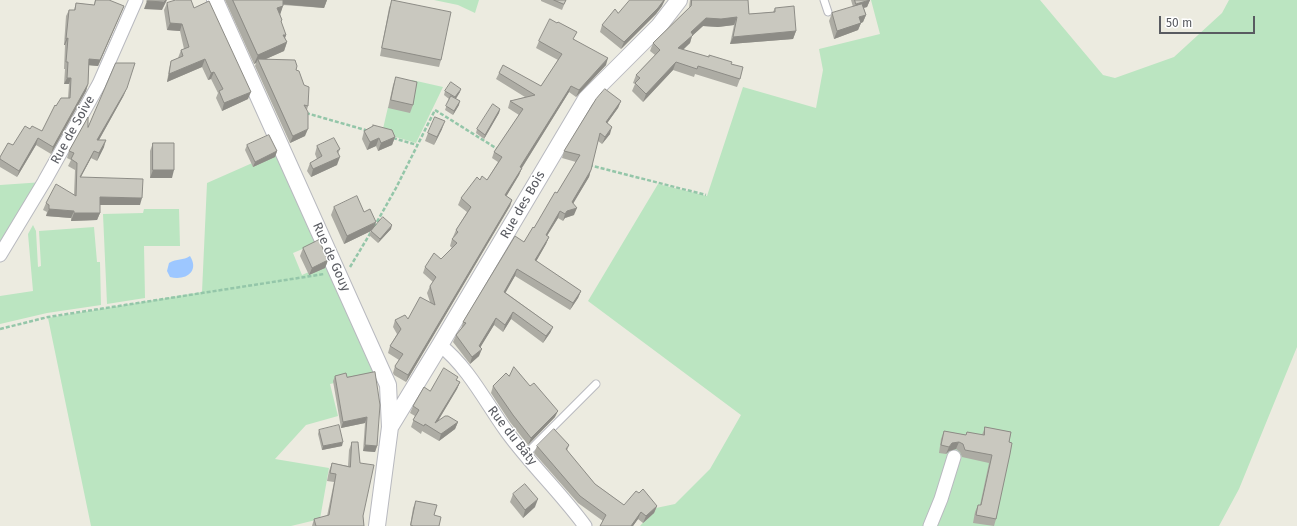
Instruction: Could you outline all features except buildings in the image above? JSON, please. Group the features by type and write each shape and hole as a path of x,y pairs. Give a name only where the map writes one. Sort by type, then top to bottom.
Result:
{"street":[{"name":"Rue de Soive","path":"0,255 44,182 99,84 136,0"},
{"name":"Rue de Gouy","path":"215,0 388,385 390,427 377,526"},
{"name":"Rue des Bois","path":"390,427 440,346 586,99 659,26 679,0"},
{"name":"Rue du Bâty","path":"440,346 452,354 508,433 585,526"},
{"path":"930,526 941,499 954,457"}],"lane":[{"path":"824,0 828,12"},
{"path":"526,454 596,384"}],"path":[{"path":"0,328 56,316 337,272 350,267 396,188 435,110 501,151"},
{"path":"300,111 373,132"},
{"path":"388,137 417,145"},
{"path":"583,163 706,195"}],"green space":[{"path":"434,0 479,0 475,13 458,5"},
{"path":"871,0 1040,0 1103,75 1115,78 1174,57 1222,13 1229,0 1297,0 1297,347 1239,489 1219,526 640,526 656,508 675,504 710,469 741,415 588,301 658,184 707,196 743,87 816,108 823,70 819,49 880,34"},
{"path":"412,80 443,87 416,143 382,133 388,107 409,111"},
{"path":"275,153 317,243 293,253 302,275 327,264 375,376 330,384 338,416 306,425 275,459 329,468 320,519 291,526 91,526 48,318 202,292 207,183"},
{"path":"44,182 0,255 0,185"},
{"path":"144,209 179,209 180,246 144,246 145,298 107,304 103,214 143,213"},
{"path":"33,225 36,231 38,267 41,266 39,231 94,227 97,262 100,262 101,305 47,313 0,324 0,296 33,291 28,234"}],"water":[{"path":"190,256 193,262 192,271 181,278 170,277 167,271 169,263"}]}
